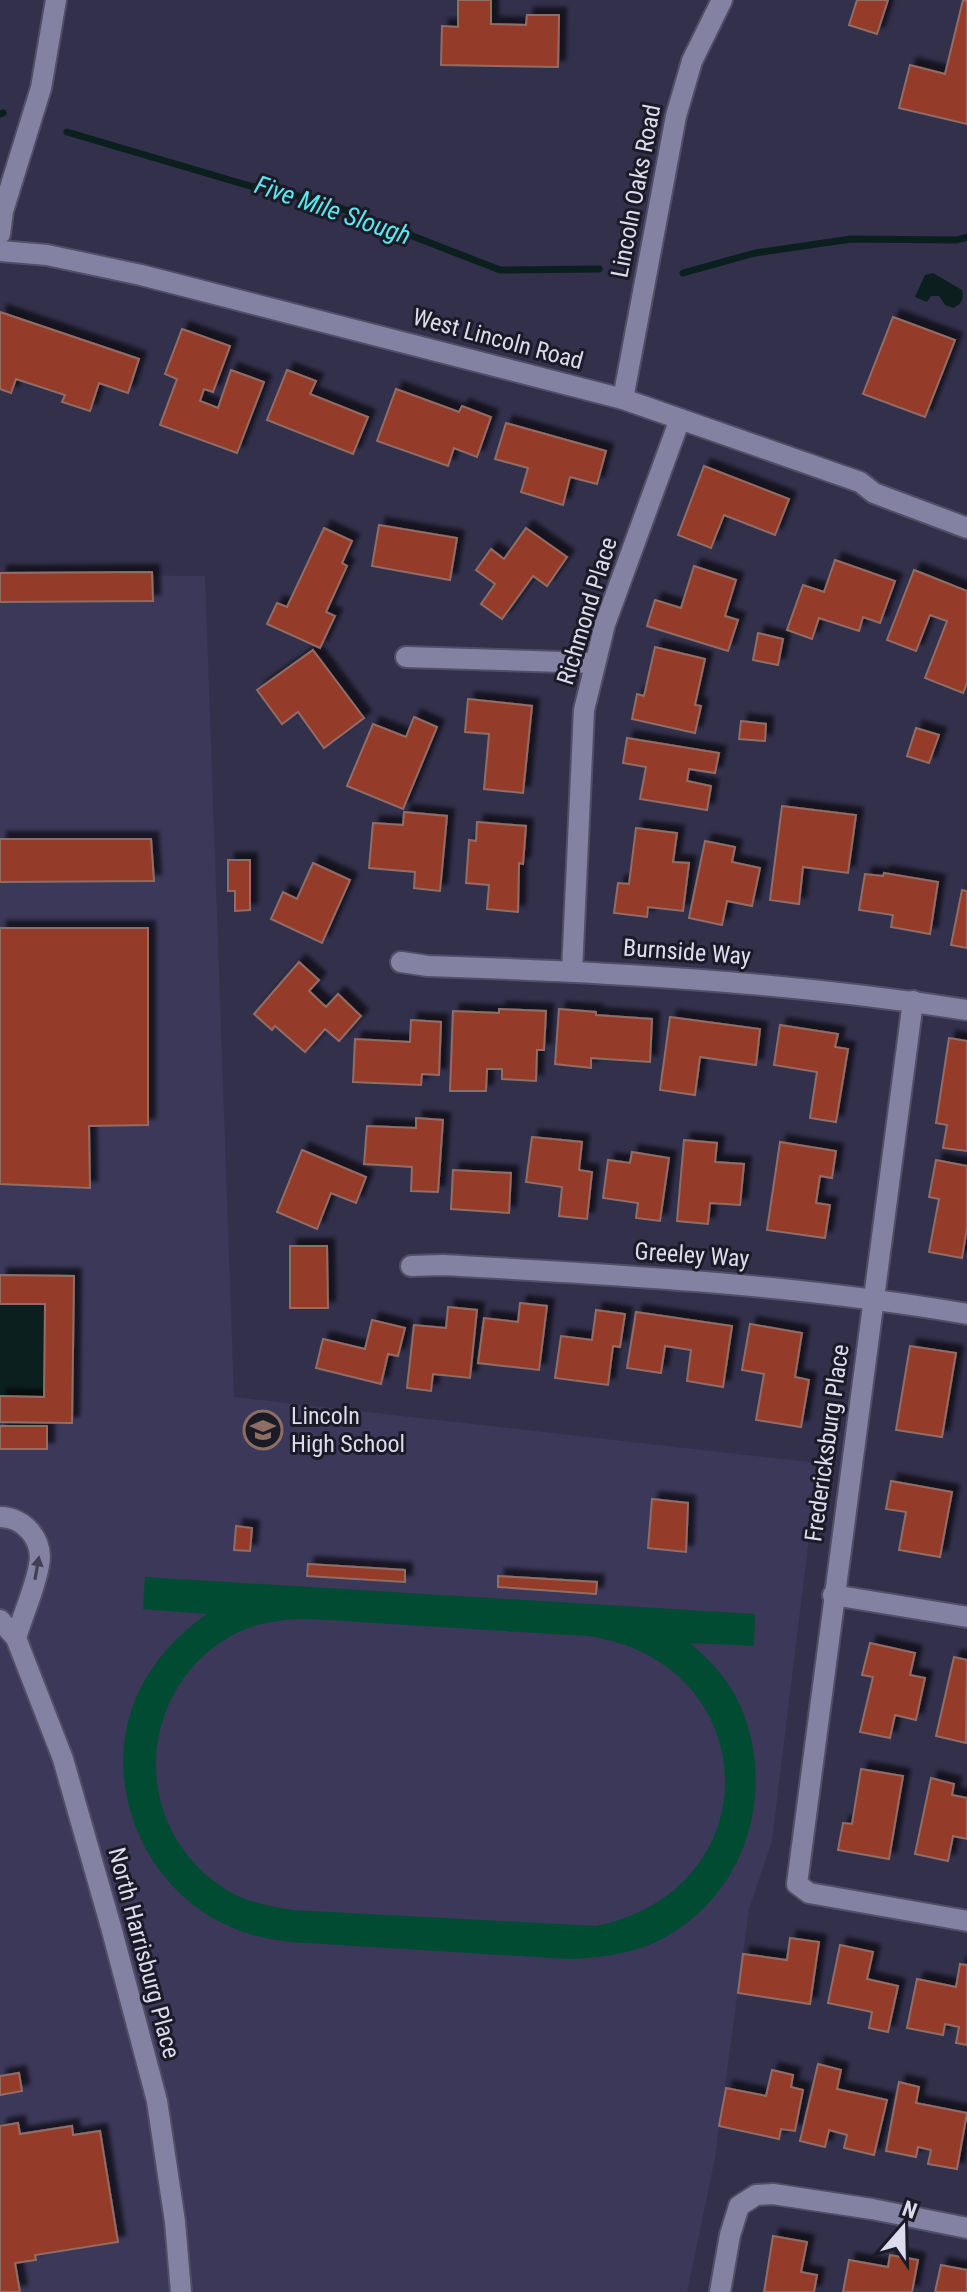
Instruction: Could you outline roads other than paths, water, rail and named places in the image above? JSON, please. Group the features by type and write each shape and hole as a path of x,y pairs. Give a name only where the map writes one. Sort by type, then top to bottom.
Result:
{"street":[{"path":"0,234 3,211 41,88 56,0"},
{"name":"Lincoln Oaks Road","path":"623,399 676,116 692,61 722,0"},
{"name":"West Lincoln Road","path":"0,251 47,255 141,275 623,399 860,482 874,493 967,528"},
{"name":"Richmond Place","path":"572,971 584,710 605,624 680,419"},
{"path":"406,657 594,663"},
{"name":"Burnside Way","path":"401,962 783,986 967,1010"},
{"name":"Fredericksburg Place","path":"913,1001 796,1873 797,1884 809,1893 967,1921"},
{"name":"Greeley Way","path":"411,1266 443,1265 720,1282 872,1299 967,1314"},
{"path":"0,1517 11,1517 31,1532 38,1546 40,1562 16,1638"},
{"path":"833,1595 967,1617"},
{"name":"North Harrisburg Place","path":"0,1620 16,1638 63,1759 111,1927 157,2101 175,2222 181,2292"},
{"path":"720,2292 730,2235 739,2206 756,2195 773,2194 872,2209 967,2228"}],"waterway":[{"name":"Five Mile Slough","path":"67,132 250,186 322,201 500,270 599,269"},
{"name":"Five Mile Slough","path":"683,273 755,253 851,239 957,240 967,237"}],"place":[{"name":"Lincoln High School","path":"263,1430"}]}
